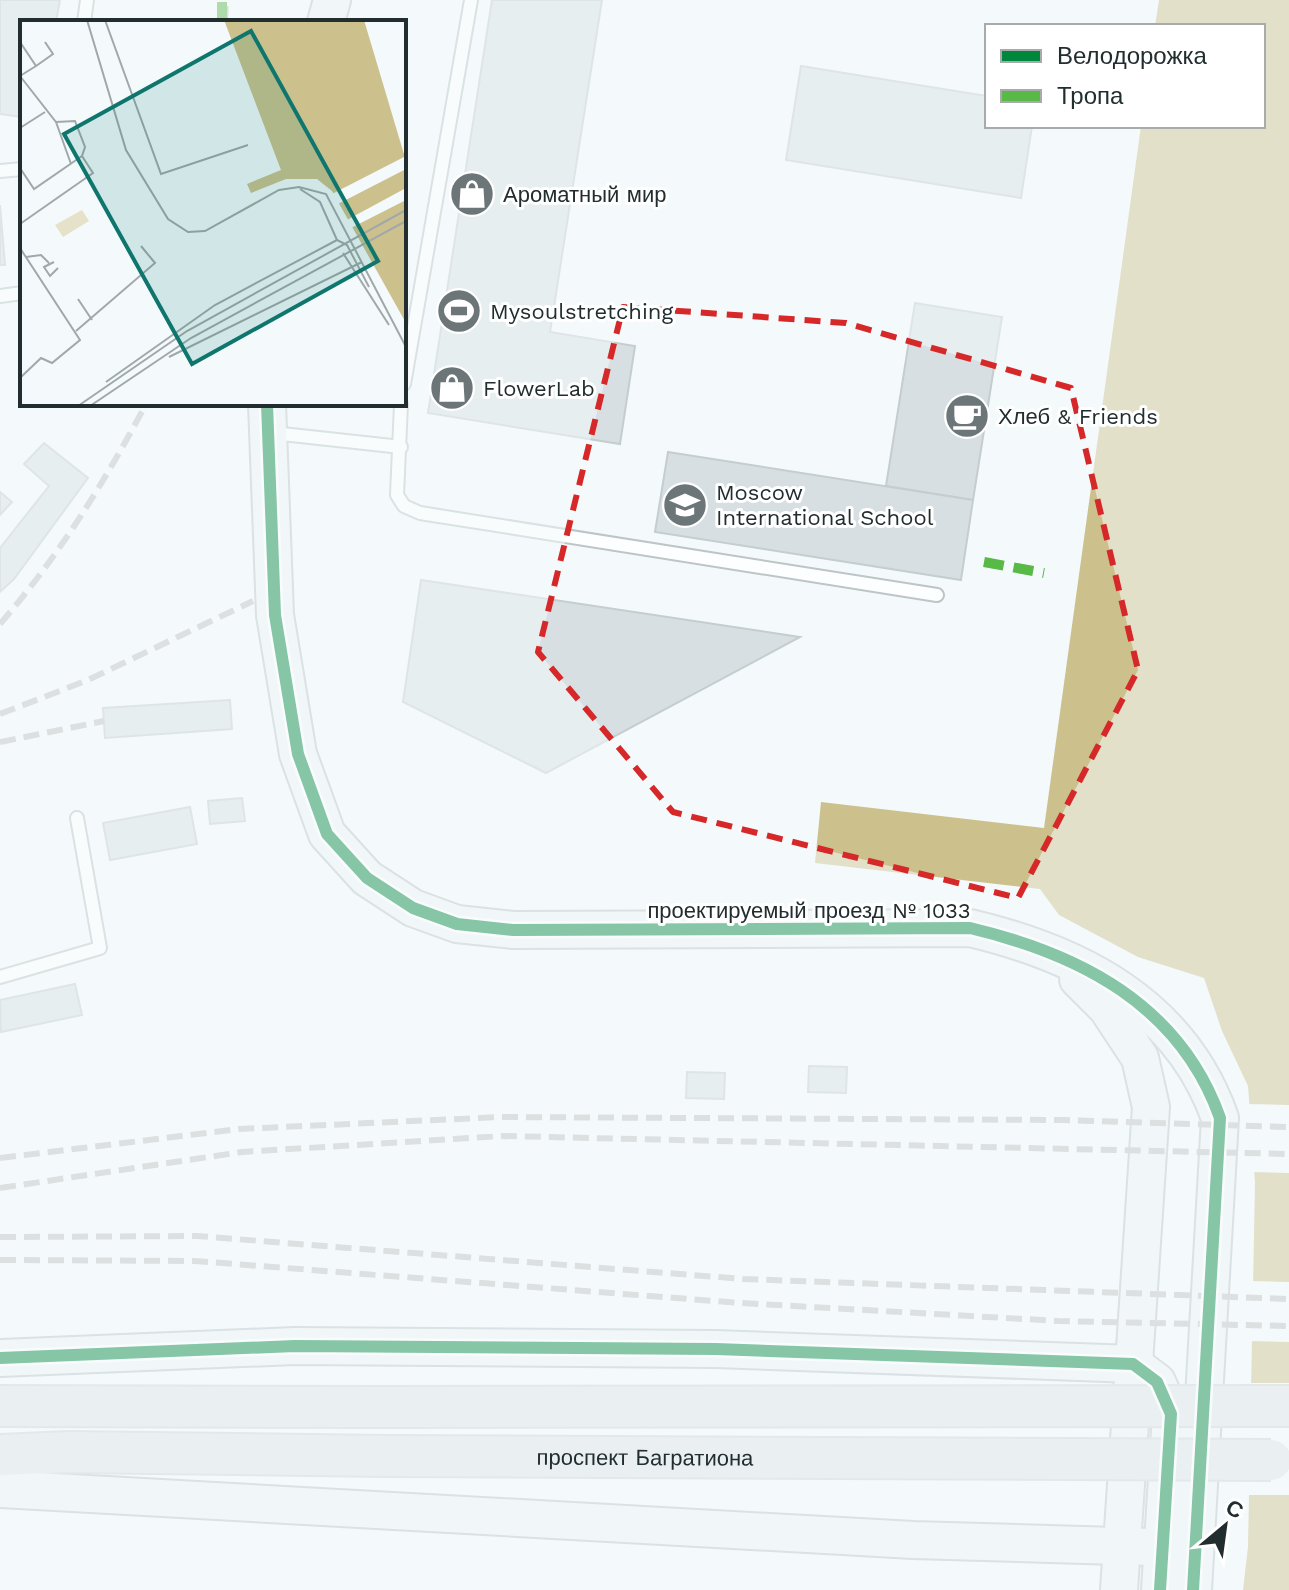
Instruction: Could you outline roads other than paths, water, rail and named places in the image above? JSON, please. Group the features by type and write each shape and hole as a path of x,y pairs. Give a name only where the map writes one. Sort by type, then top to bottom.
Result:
{"main road":[{"path":"0,1406 1289,1406"},
{"name":"проспект Багратиона","path":"0,1455 69,1452 1289,1460"}],"street":[{"path":"327,20 332,0"},
{"name":"проектируемый проезд № 1033","path":"267,418 275,615 298,754 327,834 367,878 413,908 457,924 513,930 970,928 1020,940 1088,969 1131,997 1174,1035 1207,1082 1220,1118 1180,1548"},
{"name":"проектируемый проезд № 1033","path":"1020,940 1066,967 1107,1008 1140,1058 1151,1107 1119,1590"},
{"path":"0,1358 311,1346 716,1349 1133,1364 1157,1382 1171,1414 1180,1548 1193,1590"},
{"path":"0,1489 897,1539 1180,1548"},
{"path":"1160,1590 1180,1548"}],"lane":[{"path":"84,20 87,0"},
{"path":"406,373 471,0"},
{"path":"0,171 20,169"},
{"path":"0,296 20,293"},
{"path":"401,406 397,495 404,506 420,513 937,595"},
{"path":"267,418 401,447"},
{"path":"0,977 100,948 77,818"}],"railway":[{"path":"225,20 226,0"},
{"path":"0,624 42,572 79,518 145,406"},
{"path":"0,714 88,680 253,601"},
{"path":"0,742 104,721"},
{"path":"0,1158 239,1129 501,1117 1064,1120 1289,1127"},
{"path":"0,1188 242,1152 503,1136 1289,1154"},
{"path":"0,1237 197,1236 743,1279 1289,1299"},
{"path":"0,1260 195,1261 741,1303 1059,1321 1289,1326"}],"place":[{"name":"Ароматный мир","path":"472,194"},
{"name":"Mysoulstretching","path":"459,311"},
{"name":"FlowerLab","path":"452,388"},
{"name":"Хлеб & Friends","path":"967,416"},
{"name":"Moscow International School","path":"685,505"}]}
